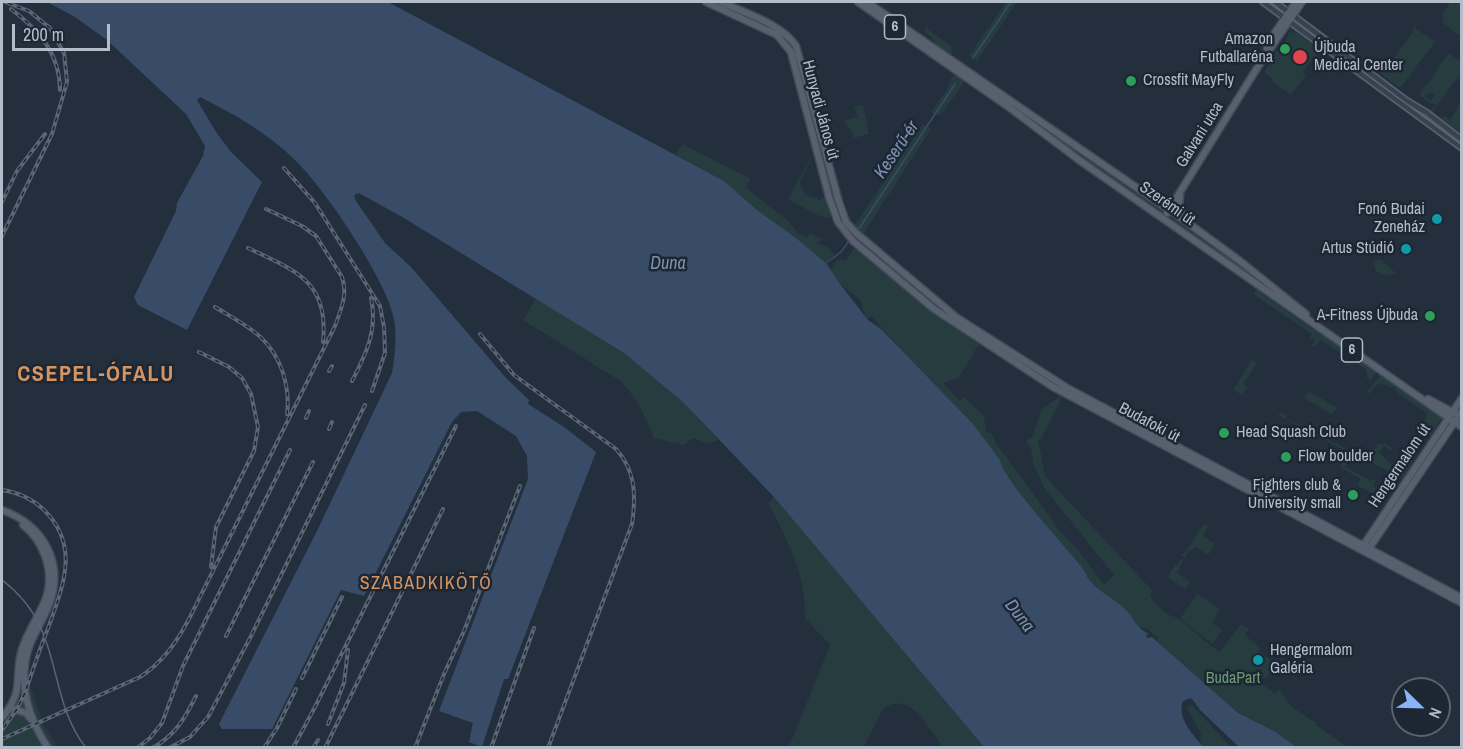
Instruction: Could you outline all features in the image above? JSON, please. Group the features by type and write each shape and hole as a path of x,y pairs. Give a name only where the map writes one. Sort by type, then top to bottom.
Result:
{"main road":[{"path":"706,2 720,4 780,30 791,38"},
{"name":"Szerémi út","path":"858,2 1164,219 1456,416 1461,427"},
{"name":"Szerémi út","path":"867,2 1188,223 1313,318 1456,416"},
{"path":"1292,13 1296,2"},
{"path":"1292,13 1302,2"},
{"path":"720,4 779,37 791,38"},
{"name":"Galvani utca","path":"1164,219 1292,13"},
{"name":"Hunyadi János út","path":"779,37 791,52 807,97"},
{"name":"Hunyadi János út","path":"791,38 796,46 834,213 846,234"},
{"name":"Hunyadi János út","path":"811,113 841,208 851,228"},
{"path":"1182,189 1179,207 1188,223"},
{"name":"Budafoki út","path":"851,228 954,319 1034,366 1083,400"},
{"name":"Budafoki út","path":"846,234 954,319 1030,373 1214,466 1257,495 1461,598"},
{"path":"1030,373 1034,366"},
{"name":"Hengermalom út","path":"1365,549 1456,416 1461,398"},
{"name":"Budafoki út","path":"1158,439 1218,475 1225,475 1253,486 1365,549"},
{"path":"1214,466 1218,475"},
{"path":"1253,486 1257,495 1266,493"},
{"path":"2,512 21,518 30,525 50,553 54,574 52,594 28,650 25,663 25,693 34,723"},
{"path":"2,512 21,523 40,545 47,564 49,584 47,595 29,631 19,662 18,693 2,718"},
{"name":"Budafoki út","path":"1422,579 1461,603"},
{"path":"10,708 26,713 48,747"}],"street":[{"path":"1263,2 1461,148"},
{"path":"1275,2 1461,140"}],"green space":[{"path":"1006,2 1017,2 977,61 969,56"},
{"path":"1449,2 1461,2 1460,36 1443,23 1443,12"},
{"path":"925,27 951,46 952,58 938,48 925,32"},
{"path":"1414,27 1435,42 1400,88 1377,71 1379,68 1386,72 1414,31 1412,30"},
{"path":"1290,31 1293,33 1295,31 1320,49 1303,72 1306,75 1291,95 1272,82 1273,79 1264,72 1282,43 1284,44"},
{"path":"1449,53 1461,62 1461,73 1432,112 1430,111 1436,104 1429,103 1435,95 1430,92 1426,97 1430,100 1428,102 1420,95 1424,85 1426,86"},
{"path":"953,76 965,81 940,116 936,115 931,112"},
{"path":"1461,101 1461,134 1441,119 1444,116 1450,120"},
{"path":"863,105 869,134 854,138 853,133 843,121 858,117 854,106"},
{"path":"1022,112 1159,206 1164,216 1049,137 1021,114"},
{"path":"923,124 931,129 863,234 854,226"},
{"path":"682,144 751,179 746,187 749,190 788,221 798,233 807,237 810,233 822,239 818,244 828,247 835,255 825,262 757,210 724,181 676,155"},
{"path":"814,152 800,182 804,194 810,197 811,195 813,198 817,197 818,200 822,199 821,196 826,198 831,216 829,218 817,215 788,199"},
{"path":"1175,217 1252,273 1251,275 1218,255 1176,223 1173,219"},
{"path":"855,247 944,321 979,344 957,381 957,378 943,383 960,401 964,397 984,416 986,432 991,433 1060,531 1079,551 1104,585 1114,575 1045,489 1033,464 1031,447 1028,446 1027,440 1032,438 1042,409 1063,395 1041,439 1038,440 1045,475 1152,590 1150,596 1162,610 1176,617 1219,652 1241,624 1249,629 1245,635 1260,648 1258,651 1276,664 1267,677 1257,680 1275,694 1279,689 1291,706 1315,721 1316,725 1348,747 1296,747 1276,732 1238,713 1159,643 1156,636 1147,629 1136,626 1125,610 1094,584 1011,481 973,424 872,317 866,318 860,300 840,284 830,270 836,261 841,259 846,261"},
{"path":"1381,260 1397,274 1383,275 1375,270 1374,263"},
{"path":"1259,288 1262,294 1314,330 1316,328 1377,372 1371,380 1367,378 1366,370 1321,340 1316,346 1307,350 1314,343 1314,339 1309,339 1312,334 1253,294"},
{"path":"536,299 624,353 685,403 718,440 709,444 693,438 684,445 654,438 639,404 622,382 523,320"},
{"path":"1252,360 1257,363 1243,384 1247,387 1243,395 1279,414 1280,412 1280,415 1281,413 1287,415 1286,418 1350,451 1349,453 1233,390"},
{"path":"1382,373 1443,416 1431,436 1418,427 1426,419 1427,413 1399,394 1393,386 1392,389 1378,384 1369,394 1367,392"},
{"path":"1309,391 1337,408 1332,414 1304,398"},
{"path":"1379,443 1392,448 1392,451 1384,446 1379,453 1394,467 1398,466 1403,469 1408,462 1403,459 1403,456 1413,462 1402,479 1367,460"},
{"path":"1347,458 1349,460 1345,467 1371,481 1376,480 1373,486 1377,488 1374,494 1336,474 1358,485 1360,478 1340,467"},
{"path":"774,497 984,747 943,747 925,722 910,707 893,704 883,709 864,747 789,747 830,645 805,618 803,587 799,573 789,544 768,503"},
{"path":"1205,524 1208,526 1203,536 1215,544 1208,555 1195,547 1187,553 1185,558 1181,555 1186,552"},
{"path":"1181,559 1183,560 1177,573 1190,582 1185,589 1168,576"},
{"path":"1197,594 1220,609 1212,623 1222,630 1213,644 1180,619"},
{"path":"29,682 44,726 57,747 2,748 2,730"},
{"name":"BudaPart","path":"1191,704 1231,747 1203,747 1200,744 1201,734 1187,708"}],"water":[{"name":"Duna","path":"47,2 388,2 724,181 757,210 826,263 868,320 881,329 973,424 1000,460 1011,481 1081,566 1088,578 1127,611 1139,627 1149,634 1146,635 1147,638 1152,637 1238,713 1276,732 1296,747 1239,747 1190,698 1183,701 1182,714 1187,726 1203,747 984,747 774,497 684,403 624,353 404,218 359,193 354,195 356,201 385,243 411,267 506,378 529,400 528,404 564,427 596,452 508,679 504,679 482,747 469,742 473,723 439,711 528,479 527,456 516,436 477,411 461,412 452,422 364,596 341,590 272,729 222,729 219,724 317,531 392,373 395,346 394,319 380,282 353,235 307,173 285,150 262,133 200,97 197,100 216,132 231,152 262,182 187,330 138,305 134,297 176,211 177,203 203,156 205,146 186,114 107,40 75,17"}],"waterway":[{"name":"Keserű-ér","path":"973,58 1011,2"},
{"name":"Keserű-ér","path":"858,230 955,84"},
{"name":"Keserű-ér","path":"826,263 841,252 849,241"}],"tram line":[{"path":"1269,2 1462,145"},
{"path":"1462,405 1460,413 1462,420"},
{"path":"2,580 22,599 36,619 46,640 64,705 73,727 86,748"}],"railway":[{"path":"2,236 52,134 67,82 64,53 50,28 29,11 5,2"},
{"path":"11,9 30,25 46,44 56,65 60,90"},
{"path":"2,202 17,171 45,134"},
{"path":"284,168 315,203 380,306 385,353 372,391"},
{"path":"2,739 140,677 169,651 190,617 335,326 344,296 342,277 316,236 302,226 266,209"},
{"path":"248,248 294,272 315,292 321,305 323,342"},
{"path":"352,381 366,351 372,331 371,298"},
{"path":"215,307 247,326 272,350 286,383 287,414"},
{"path":"480,334 514,375 616,449 628,466 633,484 632,524 548,748"},
{"path":"199,352 229,367 242,378 251,394 258,427 254,451 216,527 211,567"},
{"path":"329,371 332,366"},
{"path":"169,748 190,737 208,717 250,638 365,405"},
{"path":"306,418 309,411"},
{"path":"329,429 332,422"},
{"path":"293,748 456,426"},
{"path":"137,748 150,738 162,723 183,666 290,450"},
{"path":"226,636 313,462"},
{"path":"415,748 444,674 464,631 520,486"},
{"path":"2,490 24,497 43,509 55,523 62,538 65,553 63,584 25,693 2,730"},
{"path":"325,748 443,509"},
{"path":"302,678 342,597"},
{"path":"491,748 534,628"},
{"path":"328,724 344,683 348,650"},
{"path":"264,748 277,728 296,689"},
{"path":"152,748 167,738 178,726 196,696"},
{"path":"313,748 318,740"}],"place":[{"name":"Amazon Futballaréna","path":"1285,49"},
{"name":"Újbuda Medical Center","path":"1300,57"},
{"name":"Crossfit MayFly","path":"1131,81"},
{"name":"Fonó Budai Zeneház","path":"1437,219"},
{"name":"Artus Stúdió","path":"1406,249"},
{"name":"A-Fitness Újbuda","path":"1430,316"},
{"name":"Head Squash Club","path":"1224,433"},
{"name":"Flow boulder","path":"1286,457"},
{"name":"Fighters club & University small","path":"1353,495"},
{"name":"Hengermalom Galéria","path":"1258,660"}],"district":[{"name":"CSEPEL-ÓFALU","path":"96,375"},
{"name":"SZABADKIKÖTŐ","path":"426,584"}]}
